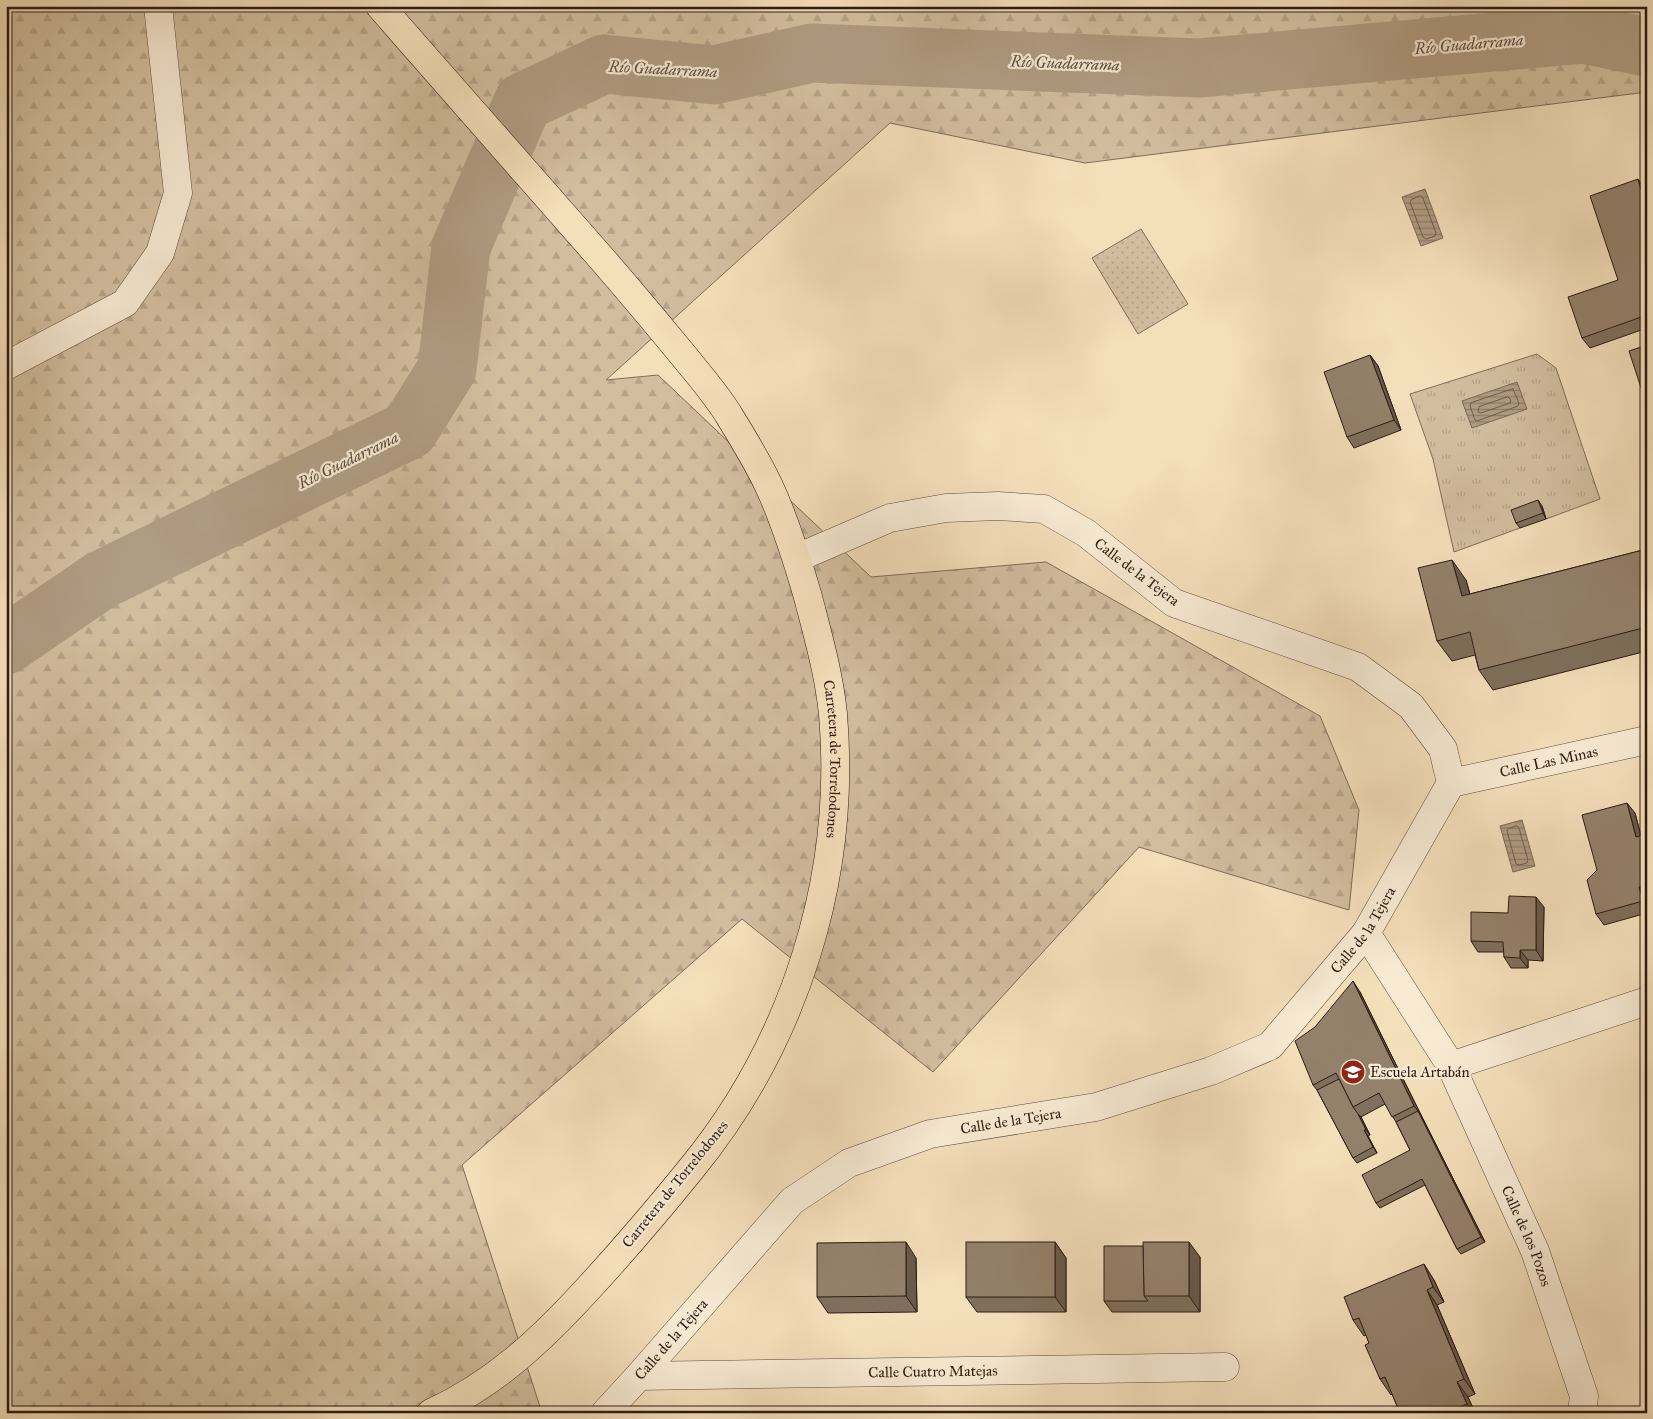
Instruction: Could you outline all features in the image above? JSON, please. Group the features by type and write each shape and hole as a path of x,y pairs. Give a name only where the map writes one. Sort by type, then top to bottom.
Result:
{"main road":[{"name":"Carretera de Torrelodones","path":"380,6 644,307 702,378 728,413 768,482 797,558 825,658 832,713 835,791 834,816 825,878 808,952 784,1018 759,1070 704,1153 605,1270 558,1322 516,1360 467,1395 431,1413"}],"street":[{"path":"6,366 125,302 160,253 178,193 158,6"},
{"name":"Calle de la Tejera","path":"605,1413 792,1201 850,1163 930,1134 1096,1107 1211,1071 1270,1046 1366,933 1451,783 1443,749 1412,706 1358,667 1174,604 1086,533 1044,509 998,506 946,508 890,518 797,558"},
{"name":"Calle Las Minas","path":"1451,783 1647,740"},
{"name":"Calle de los Pozos","path":"1366,933 1451,1066 1535,1251 1584,1396 1582,1413"},
{"path":"1451,1066 1647,1001"},
{"name":"Calle Cuatro Matejas","path":"639,1376 1225,1367"}],"green space":[{"path":"6,6 1647,6 1647,92 1085,163 890,123 606,380 658,375 871,577 1046,562 1320,716 1359,810 1349,910 1139,847 933,1072 742,919 462,1165 542,1413 6,1413"},
{"path":"1141,229 1188,304 1138,334 1092,258"},
{"path":"1537,354 1556,368 1600,499 1546,519 1542,506 1520,528 1454,552 1433,459 1410,394"}],"water":[{"path":"1425,189 1443,238 1421,246 1402,197"},
{"path":"1517,382 1527,409 1472,428 1462,401"},
{"path":"1522,820 1535,866 1513,872 1500,826"}],"building":[{"path":"1638,179 1643,197 1647,196 1647,315 1582,338 1568,297 1618,280 1590,196"},
{"path":"1647,345 1647,406 1629,351"},
{"path":"1370,355 1394,420 1347,437 1324,372"},
{"path":"1538,500 1543,513 1516,523 1511,510"},
{"path":"1647,549 1647,627 1479,670 1470,632 1437,641 1418,568 1452,560 1462,596"},
{"path":"1627,803 1636,837 1647,834 1647,885 1639,887 1643,901 1596,914 1587,880 1597,870 1582,815"},
{"path":"1509,896 1536,897 1536,950 1520,950 1520,958 1504,957 1503,942 1471,941 1471,912 1508,913"},
{"path":"1353,981 1414,1106 1392,1117 1379,1093 1353,1107 1336,1073 1313,1085 1295,1041 1315,1027"},
{"path":"1339,1079 1373,1147 1353,1158 1317,1090"},
{"path":"1418,1111 1481,1237 1457,1249 1422,1179 1376,1203 1362,1175 1410,1150 1396,1122"},
{"path":"906,1242 906,1296 817,1297 817,1243"},
{"path":"966,1242 1055,1242 1055,1297 966,1297"},
{"path":"1143,1242 1189,1242 1189,1296 1144,1296"},
{"path":"1104,1246 1143,1246 1144,1296 1148,1301 1104,1301"},
{"path":"1424,1264 1433,1287 1427,1290 1464,1379 1457,1382 1467,1404 1445,1413 1400,1413 1385,1377 1380,1379 1365,1345 1369,1343 1359,1318 1353,1320 1344,1297"}],"waterway":[{"name":"Río Guadarrama","path":"6,645 101,580 409,430 447,369 461,247 523,102 604,64 714,75 812,53 1199,68 1584,34 1647,47"}],"place":[{"name":"Escuela Artabán","path":"1353,1072"}]}
